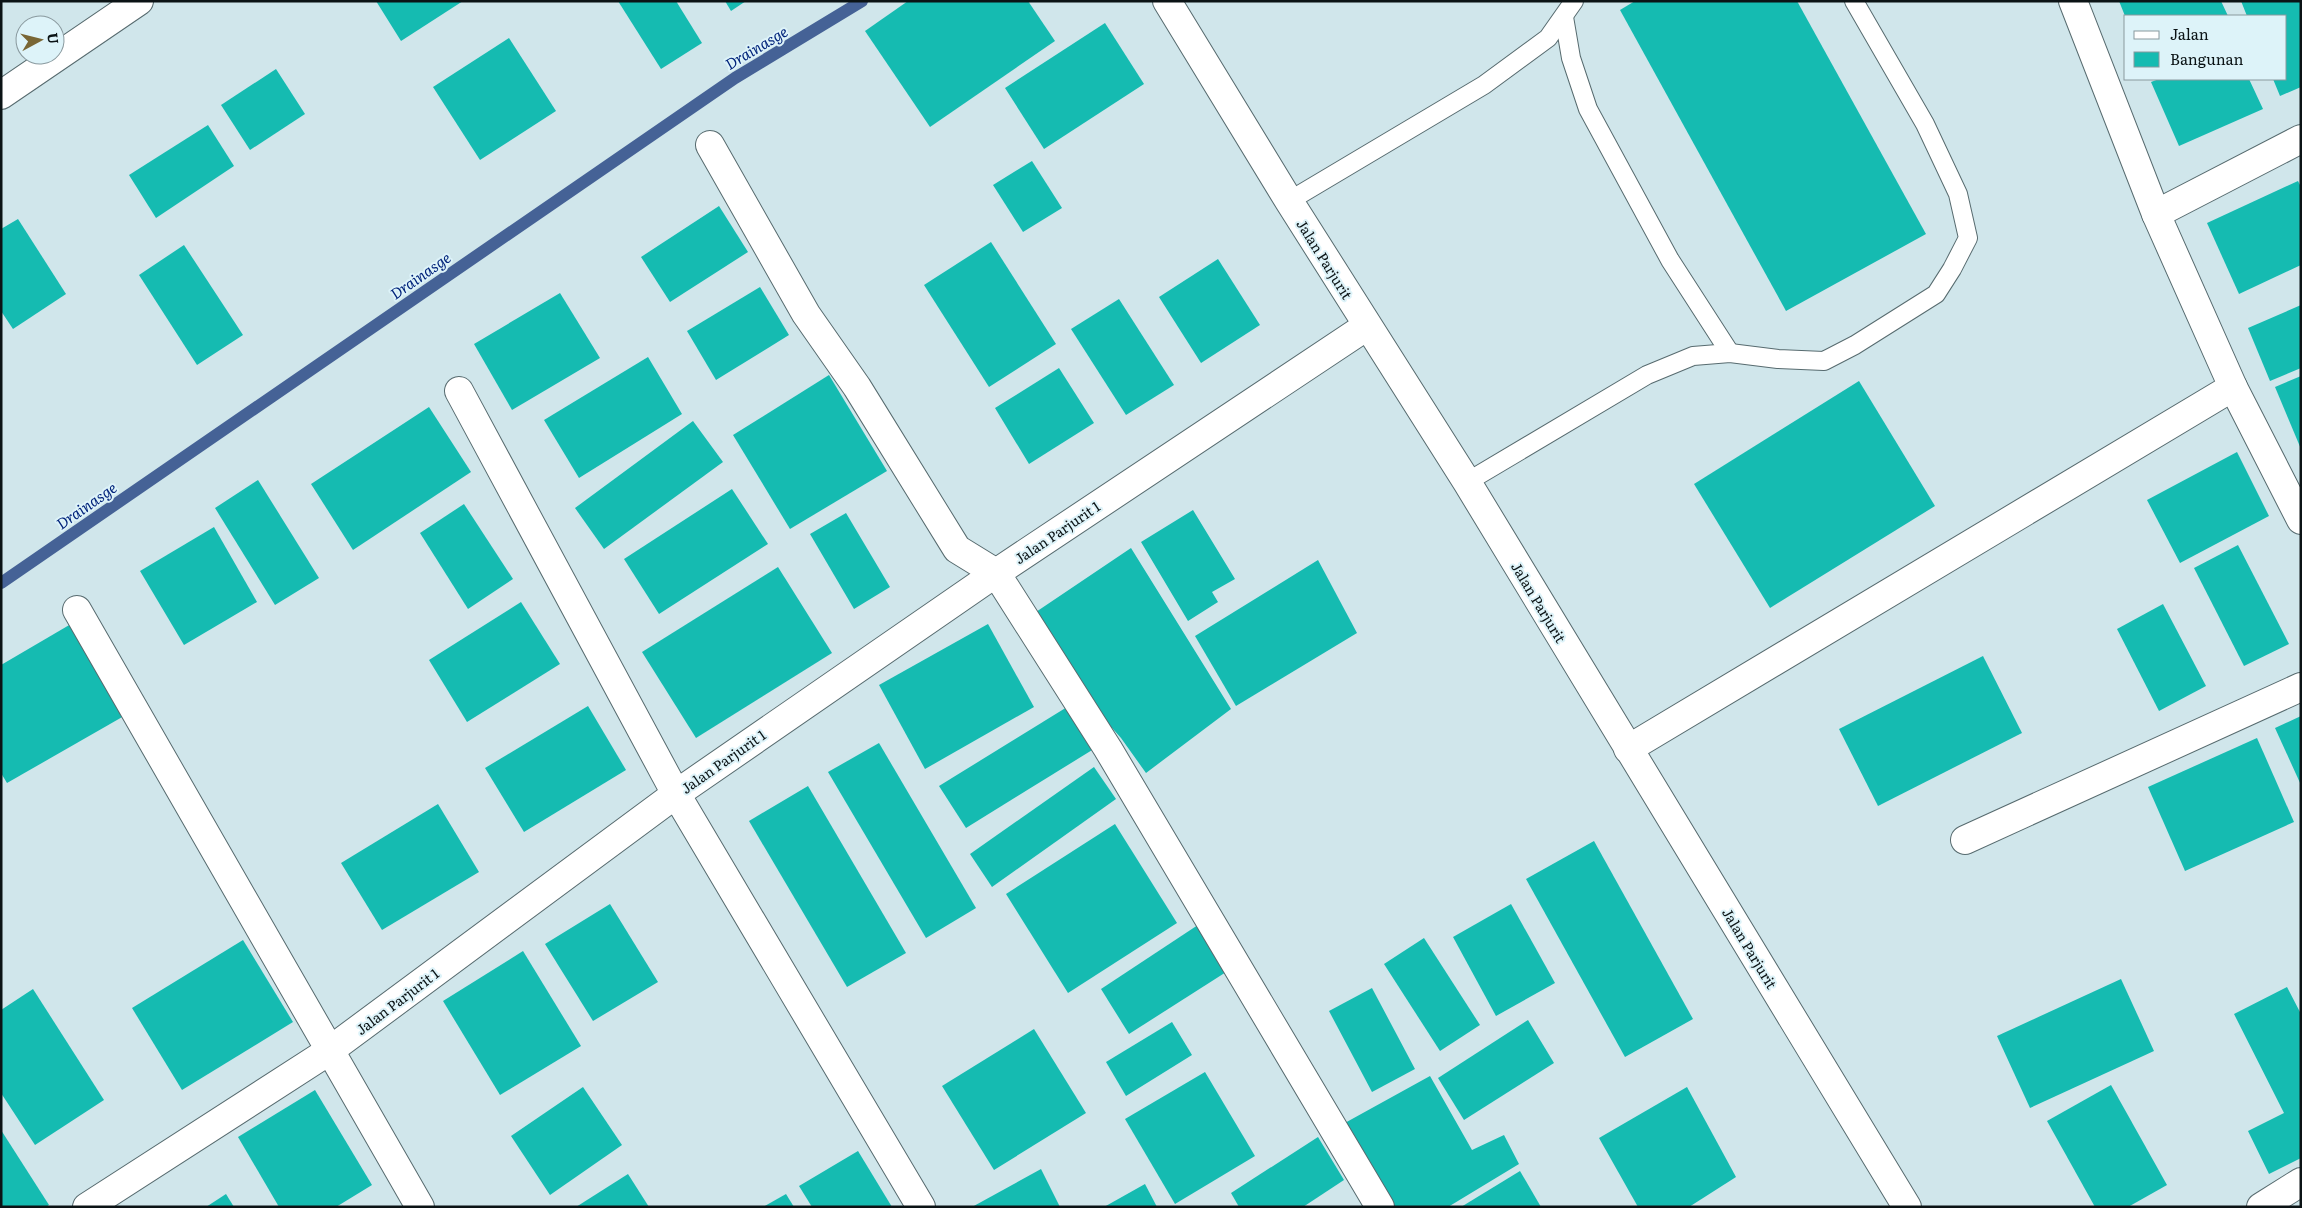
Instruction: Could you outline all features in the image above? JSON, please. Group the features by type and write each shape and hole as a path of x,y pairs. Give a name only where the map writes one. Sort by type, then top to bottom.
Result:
{"street":[{"path":"1,95 139,1"},
{"name":"Jalan Parjurit","path":"1167,1 1289,201 1467,482 1907,1207"},
{"path":"2073,1 2156,214 2233,387 2301,520"},
{"path":"2156,214 2301,139"},
{"path":"710,145 806,314 857,387 957,550 996,573 1108,749 1380,1207"},
{"name":"Jalan Parjurit 1","path":"87,1207 329,1051 676,794 996,573 1367,326"},
{"path":"1628,749 2233,387"},
{"path":"458,391 676,794 921,1207"},
{"path":"77,610 420,1207"},
{"path":"1965,840 2301,687"},
{"path":"2261,1207 2301,1182"}],"lane":[{"path":"1289,201 1484,85 1548,38 1574,1"},
{"path":"1467,482 1647,375 1693,356 1730,353 1778,359 1824,361 1855,345 1936,294 1968,238 1958,194 1929,133 1854,1"},
{"path":"1564,17 1571,58 1588,109 1670,260 1730,353"}],"building":[{"path":"376,1 463,1 401,41"},
{"path":"618,1 676,1 702,43 661,69"},
{"path":"725,1 746,1 731,11"},
{"path":"908,1 1028,1 1055,41 930,127 865,31"},
{"path":"1635,1 1797,1 1926,234 1786,311 1620,10"},
{"path":"2119,1 2221,1 2228,15 2125,15"},
{"path":"2241,1 2301,1 2301,87 2280,96 2273,80 2287,80 2287,15 2247,15"},
{"path":"1105,23 1144,84 1044,149 1005,88"},
{"path":"509,38 556,111 480,160 433,87"},
{"path":"276,69 305,114 250,150 221,105"},
{"path":"2156,80 2249,80 2263,109 2179,146 2151,82"},
{"path":"208,125 234,166 156,218 129,175"},
{"path":"1032,161 1062,208 1023,232 993,185"},
{"path":"2298,181 2301,187 2301,265 2239,294 2207,223"},
{"path":"719,206 748,252 670,302 641,257"},
{"path":"18,219 66,294 13,329 1,311 1,229"},
{"path":"991,242 1056,344 989,387 924,285"},
{"path":"184,245 243,335 197,365 139,275"},
{"path":"1218,259 1260,325 1201,363 1159,297"},
{"path":"760,287 789,335 716,380 687,331"},
{"path":"560,293 600,358 512,410 474,344"},
{"path":"1119,299 1174,385 1126,415 1071,329"},
{"path":"2301,305 2301,368 2270,381 2248,328"},
{"path":"648,357 682,414 579,478 544,420"},
{"path":"1059,368 1094,423 1029,464 995,408"},
{"path":"829,375 887,471 790,529 733,435"},
{"path":"2301,376 2301,449 2275,387"},
{"path":"1859,381 1935,506 1770,608 1694,484"},
{"path":"429,407 471,472 353,550 311,484"},
{"path":"693,421 723,462 604,549 575,508"},
{"path":"2237,452 2269,516 2180,563 2147,500"},
{"path":"258,480 319,578 275,605 215,508"},
{"path":"732,489 768,544 659,614 624,559"},
{"path":"464,504 513,579 468,609 420,533"},
{"path":"1193,510 1235,579 1212,592 1218,602 1188,621 1141,542"},
{"path":"846,513 890,587 854,609 810,534"},
{"path":"214,527 257,602 184,645 140,571"},
{"path":"2238,545 2289,644 2244,666 2194,568"},
{"path":"1131,548 1231,709 1146,773 1121,738 1081,693 1030,616"},
{"path":"1318,560 1357,633 1236,706 1195,636"},
{"path":"778,567 832,653 696,738 642,652"},
{"path":"521,602 560,664 467,722 429,660"},
{"path":"2163,604 2206,686 2159,711 2117,629"},
{"path":"71,624 124,716 7,783 1,773 1,665"},
{"path":"988,624 1034,707 925,769 879,685"},
{"path":"1983,656 2022,733 1878,806 1839,729"},
{"path":"1072,704 1097,747 966,828 939,786"},
{"path":"588,706 626,770 524,832 485,768"},
{"path":"2301,716 2301,785 2275,728"},
{"path":"2257,738 2294,822 2185,871 2148,787"},
{"path":"879,743 976,908 926,938 828,772"},
{"path":"1094,767 1116,799 992,887 970,854"},
{"path":"808,786 906,953 847,987 749,821"},
{"path":"438,804 479,872 382,930 341,863"},
{"path":"1115,824 1177,923 1068,993 1006,894"},
{"path":"1594,841 1693,1019 1625,1057 1526,879"},
{"path":"610,904 658,982 593,1021 545,944"},
{"path":"1511,904 1555,983 1496,1016 1453,937"},
{"path":"1204,921 1234,967 1129,1034 1101,989"},
{"path":"1424,938 1480,1025 1440,1051 1384,964"},
{"path":"243,940 293,1022 182,1090 132,1008"},
{"path":"523,951 581,1046 500,1095 443,1001"},
{"path":"2121,979 2154,1051 2030,1108 1997,1036"},
{"path":"2287,987 2301,1014 2301,1158 2269,1174 2248,1131 2284,1113 2234,1014"},
{"path":"1372,988 1415,1069 1372,1092 1329,1011"},
{"path":"33,989 104,1100 35,1145 1,1093 1,1010"},
{"path":"1528,1020 1554,1063 1464,1120 1438,1078"},
{"path":"1172,1022 1192,1055 1126,1096 1106,1062"},
{"path":"1034,1029 1086,1113 994,1170 942,1086"},
{"path":"1205,1072 1255,1156 1175,1204 1125,1119"},
{"path":"1430,1076 1472,1150 1504,1135 1519,1164 1448,1207 1392,1207 1343,1124"},
{"path":"2111,1085 2167,1185 2128,1207 2095,1207 2047,1121"},
{"path":"583,1087 622,1145 550,1195 511,1136"},
{"path":"1687,1087 1736,1177 1689,1207 1638,1207 1599,1138"},
{"path":"315,1090 372,1185 336,1207 279,1207 238,1137"},
{"path":"1,1130 49,1205 46,1207 1,1207"},
{"path":"1318,1137 1344,1180 1303,1207 1239,1207 1231,1193"},
{"path":"858,1151 892,1207 812,1207 799,1186"},
{"path":"1041,1169 1060,1207 972,1207"},
{"path":"1520,1171 1541,1207 1461,1207"},
{"path":"628,1174 649,1207 576,1207"},
{"path":"1145,1184 1157,1207 1104,1207"},
{"path":"226,1194 234,1207 206,1207"},
{"path":"786,1194 794,1207 763,1207"}],"waterway":[{"name":"Drainasge","path":"1,583 735,78 862,1"}]}
